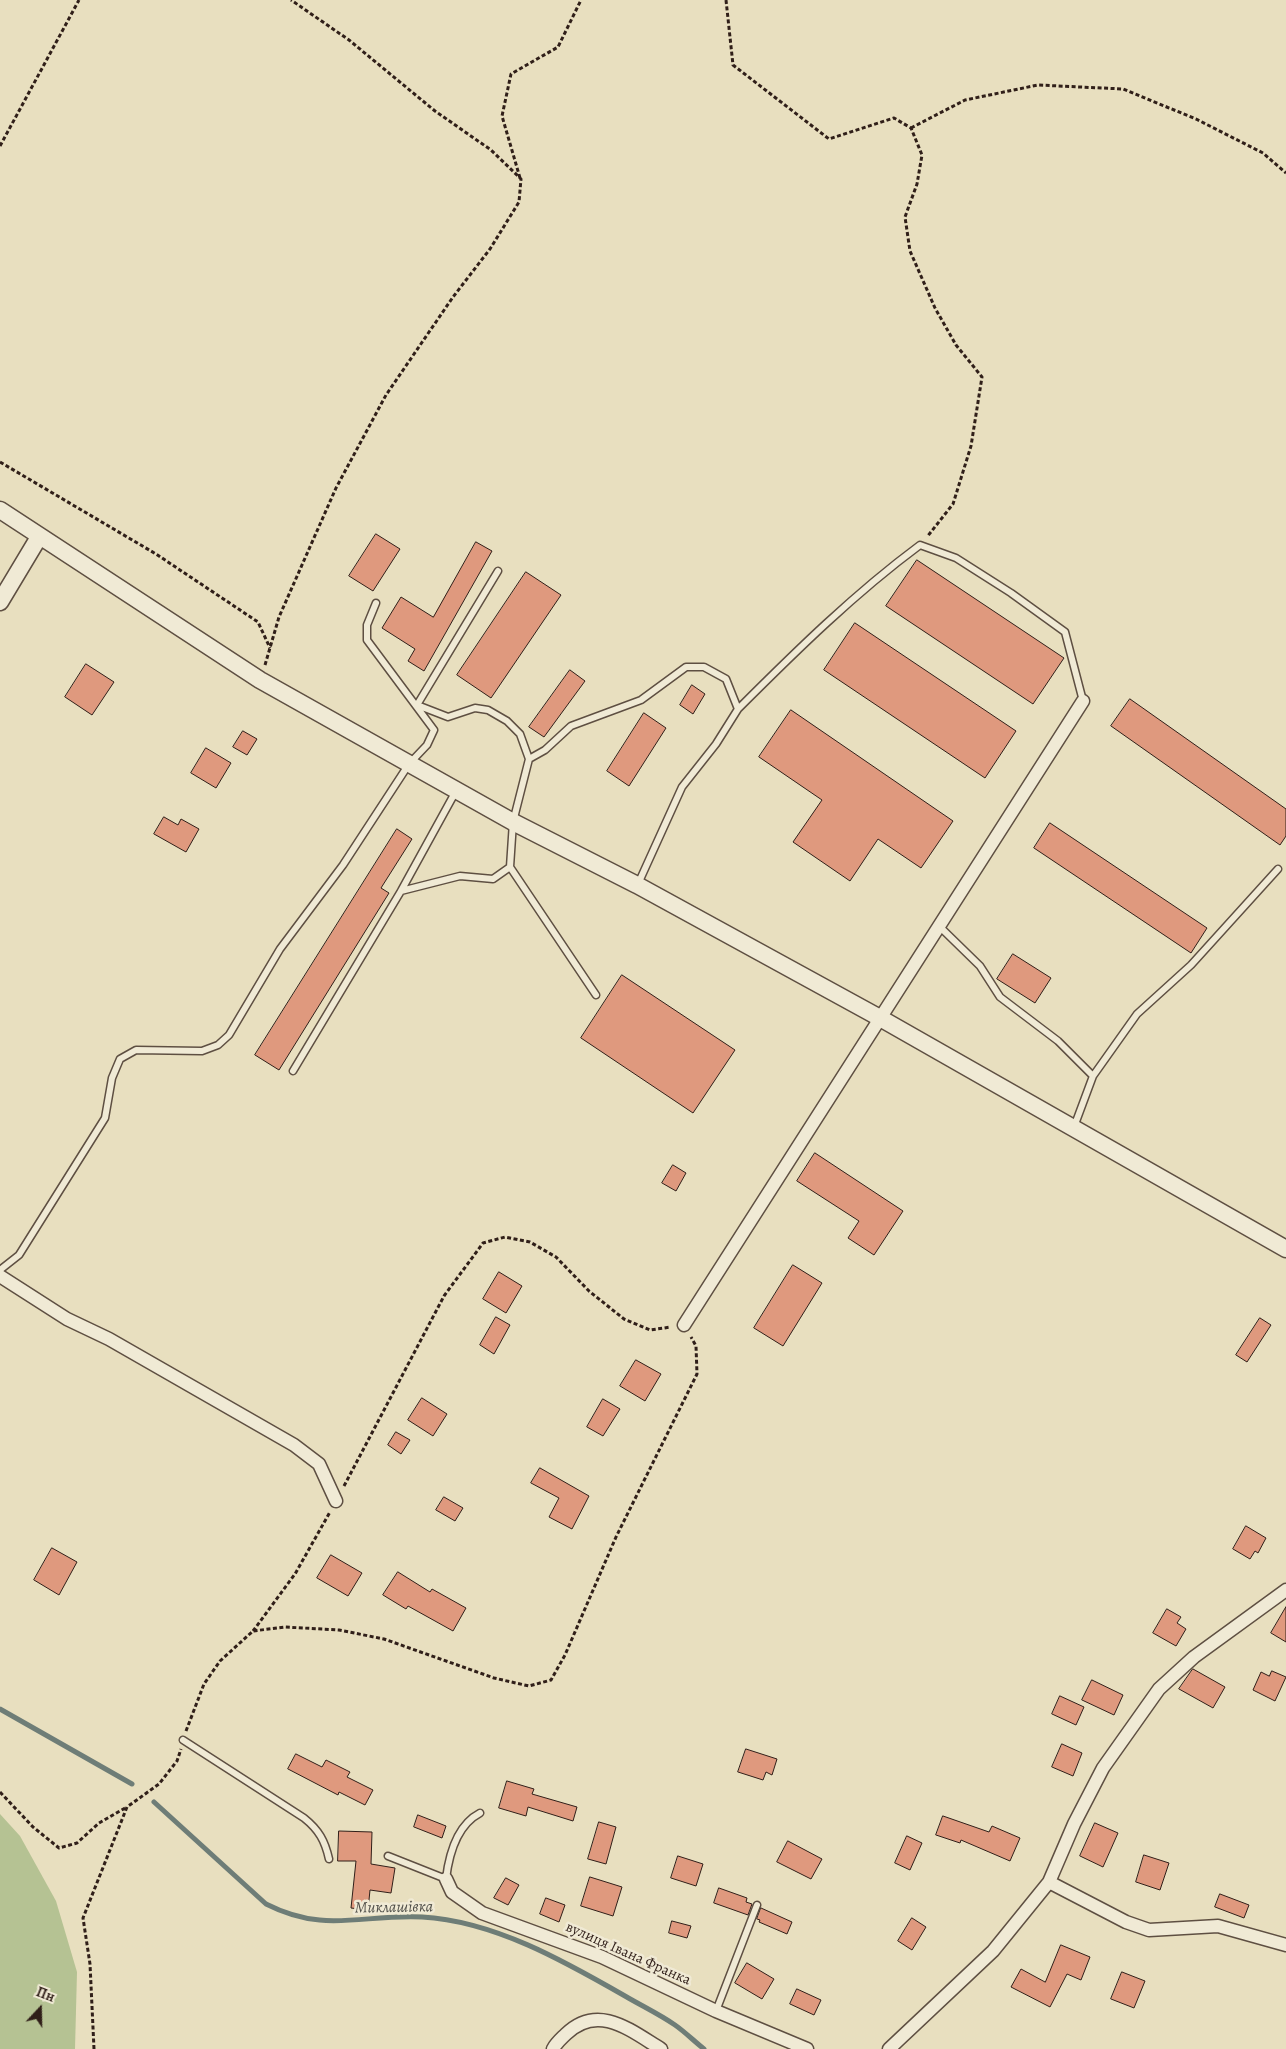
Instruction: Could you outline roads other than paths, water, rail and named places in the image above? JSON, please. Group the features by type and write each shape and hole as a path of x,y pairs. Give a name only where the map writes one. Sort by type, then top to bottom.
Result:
{"street":[{"path":"0,510 260,680 513,822 637,885 880,1018 1286,1249"},
{"path":"0,602 40,536"},
{"path":"684,1325 1083,701"},
{"path":"0,1276 67,1319 109,1339 294,1445 319,1464 336,1501"},
{"path":"889,2049 993,1951 1049,1882 1074,1824 1103,1768 1159,1689 1194,1658 1286,1590"},
{"name":"вулиця Івана Франка","path":"446,1879 452,1892 482,1912 602,1957 716,2011 806,2049"},
{"path":"1049,1882 1126,1922 1149,1930 1218,1926 1286,1945"},
{"path":"553,2049 573,2027 596,2018 624,2026 661,2049"}],"lane":[{"path":"637,885 682,787 716,744 738,709 818,629 920,545 956,558 1011,593 1066,632 1083,701"},
{"path":"417,704 498,571"},
{"path":"0,1270 19,1255 105,1118 112,1078 120,1059 136,1050 202,1051 218,1045 229,1035 280,949 343,865 409,764 426,745 434,730 417,704 367,640 367,625 376,603"},
{"path":"529,759 545,750 571,726 641,700 686,667 704,667 726,679 738,709"},
{"path":"417,704 448,717 475,708 488,710 507,721 520,734 529,759 513,822 510,867 596,995"},
{"path":"293,1071 401,891 456,790"},
{"path":"401,891 460,876 493,879 510,867"},
{"path":"1073,1128 1093,1076 1137,1014 1192,965 1278,869"},
{"path":"939,925 980,966 1000,997 1058,1041 1093,1076"},
{"path":"184,1740 304,1818 317,1829 326,1845 329,1859"},
{"path":"388,1856 446,1879 456,1841 462,1827 471,1817 480,1812"},
{"path":"716,2011 757,1905"}],"waterway":[{"name":"Миклашівка","path":"0,1709 132,1784"},
{"name":"Миклашівка","path":"154,1802 266,1904 287,1913 325,1921 422,1917 476,1926 528,1945 578,1969 669,2021 704,2049"}]}
